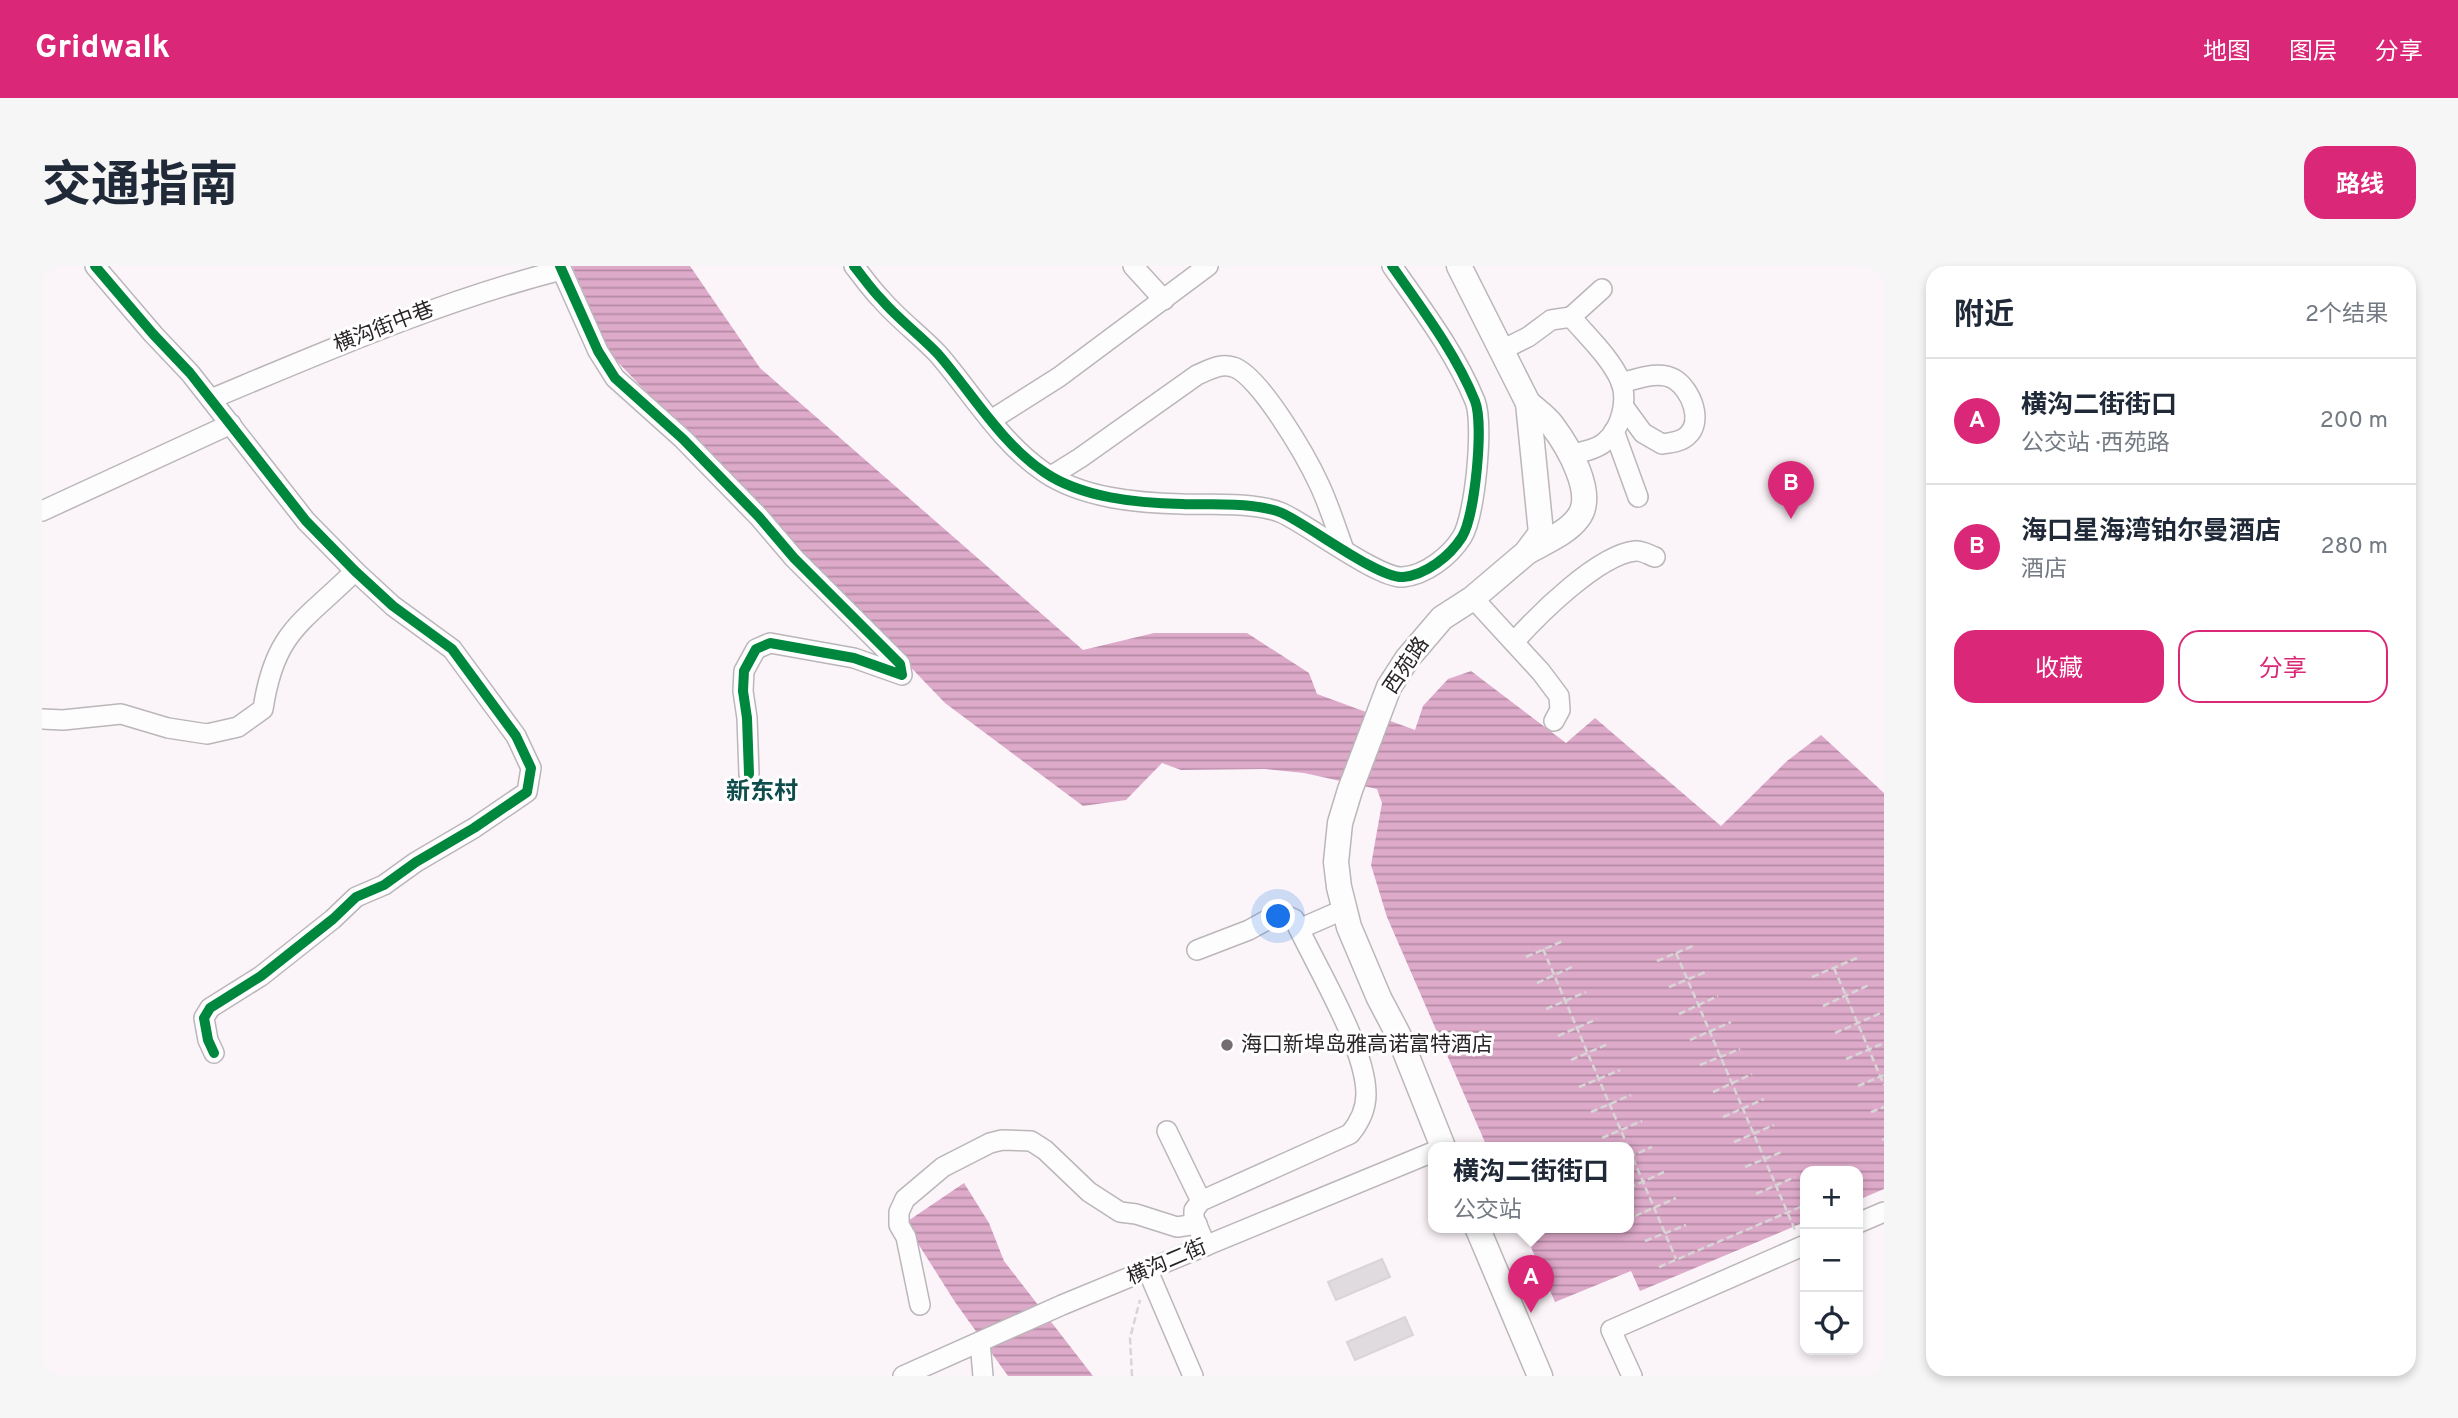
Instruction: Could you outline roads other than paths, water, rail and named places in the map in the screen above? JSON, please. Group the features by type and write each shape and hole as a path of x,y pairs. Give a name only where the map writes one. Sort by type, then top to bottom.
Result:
{"main road":[{"name":"西苑路","path":"1441,1142 1398,1034 1379,998 1349,927 1336,862 1340,823 1350,789 1389,687 1407,659 1434,626 1473,598 1526,553 1541,533 1528,402 1465,268"},
{"path":"1526,553 1561,533 1579,517 1585,500 1581,477 1570,454 1550,423 1528,402"},
{"path":"1480,1233 1540,1376"}],"street":[{"path":"95,266 211,399 306,521 394,606 453,649 516,736 531,768 527,792 384,885 356,897 333,919 261,976 210,1008 204,1018 208,1040 214,1053"},
{"path":"854,266 880,299 935,351 1020,452 1051,476 1076,489 1116,497 1179,504 1251,506 1281,512 1374,567 1401,578 1424,570 1445,557 1463,536 1471,514 1477,461 1476,405 1444,343 1392,266"},
{"path":"1133,266 1164,300"},
{"path":"991,420 1059,377 1208,266"},
{"path":"561,268 598,351 615,378 682,439 759,517 794,558 900,664 902,676 854,659 770,643 756,649 744,671 749,774"},
{"name":"横沟街中巷","path":"211,399 453,301 561,268"},
{"path":"1502,350 1528,337 1551,320 1571,317 1602,289"},
{"path":"1571,317 1608,360 1621,383 1624,407 1643,433 1662,444 1686,438 1694,427 1694,406 1674,378 1654,375 1621,383"},
{"path":"1051,476 1197,375 1218,366 1230,366 1241,370 1272,403 1319,482 1345,550"},
{"path":"1570,454 1594,448 1607,441 1624,407"},
{"path":"42,511 231,424"},
{"path":"1614,431 1639,497"},
{"path":"1514,642 1533,621 1587,574 1627,553 1639,550 1655,557"},
{"path":"42,719 63,720 121,714 168,728 207,734 238,727 263,709 268,679 277,653 290,633 355,571"},
{"path":"1473,598 1559,696 1560,710 1554,721"},
{"path":"1298,929 1345,909"},
{"path":"1197,950 1240,934 1267,920 1285,915 1294,919 1354,1045 1365,1076 1366,1097 1358,1124 1350,1133 1202,1201 1194,1210 1206,1246"},
{"path":"1167,1131 1202,1201"},
{"path":"919,1305 906,1237 899,1225 899,1212 905,1199 943,1167 990,1143 1002,1140 1031,1141 1045,1150 1088,1192 1120,1212 1136,1214 1177,1227 1197,1224"},
{"name":"横沟二街","path":"903,1376 1062,1306 1428,1154"},
{"path":"1863,1221 1884,1212"},
{"path":"1632,1376 1611,1330 1800,1247"},
{"path":"1148,1271 1193,1376"},
{"path":"977,1374 980,1342"}],"place":[{"name":"海口星海湾铂尔曼酒店","path":"1791,519"},
{"name":"海口新埠岛雅高诺富特酒店","path":"1227,1045"},
{"name":"横沟二街街口","path":"1531,1313"}],"district":[{"name":"新东村","path":"762,793"}]}
